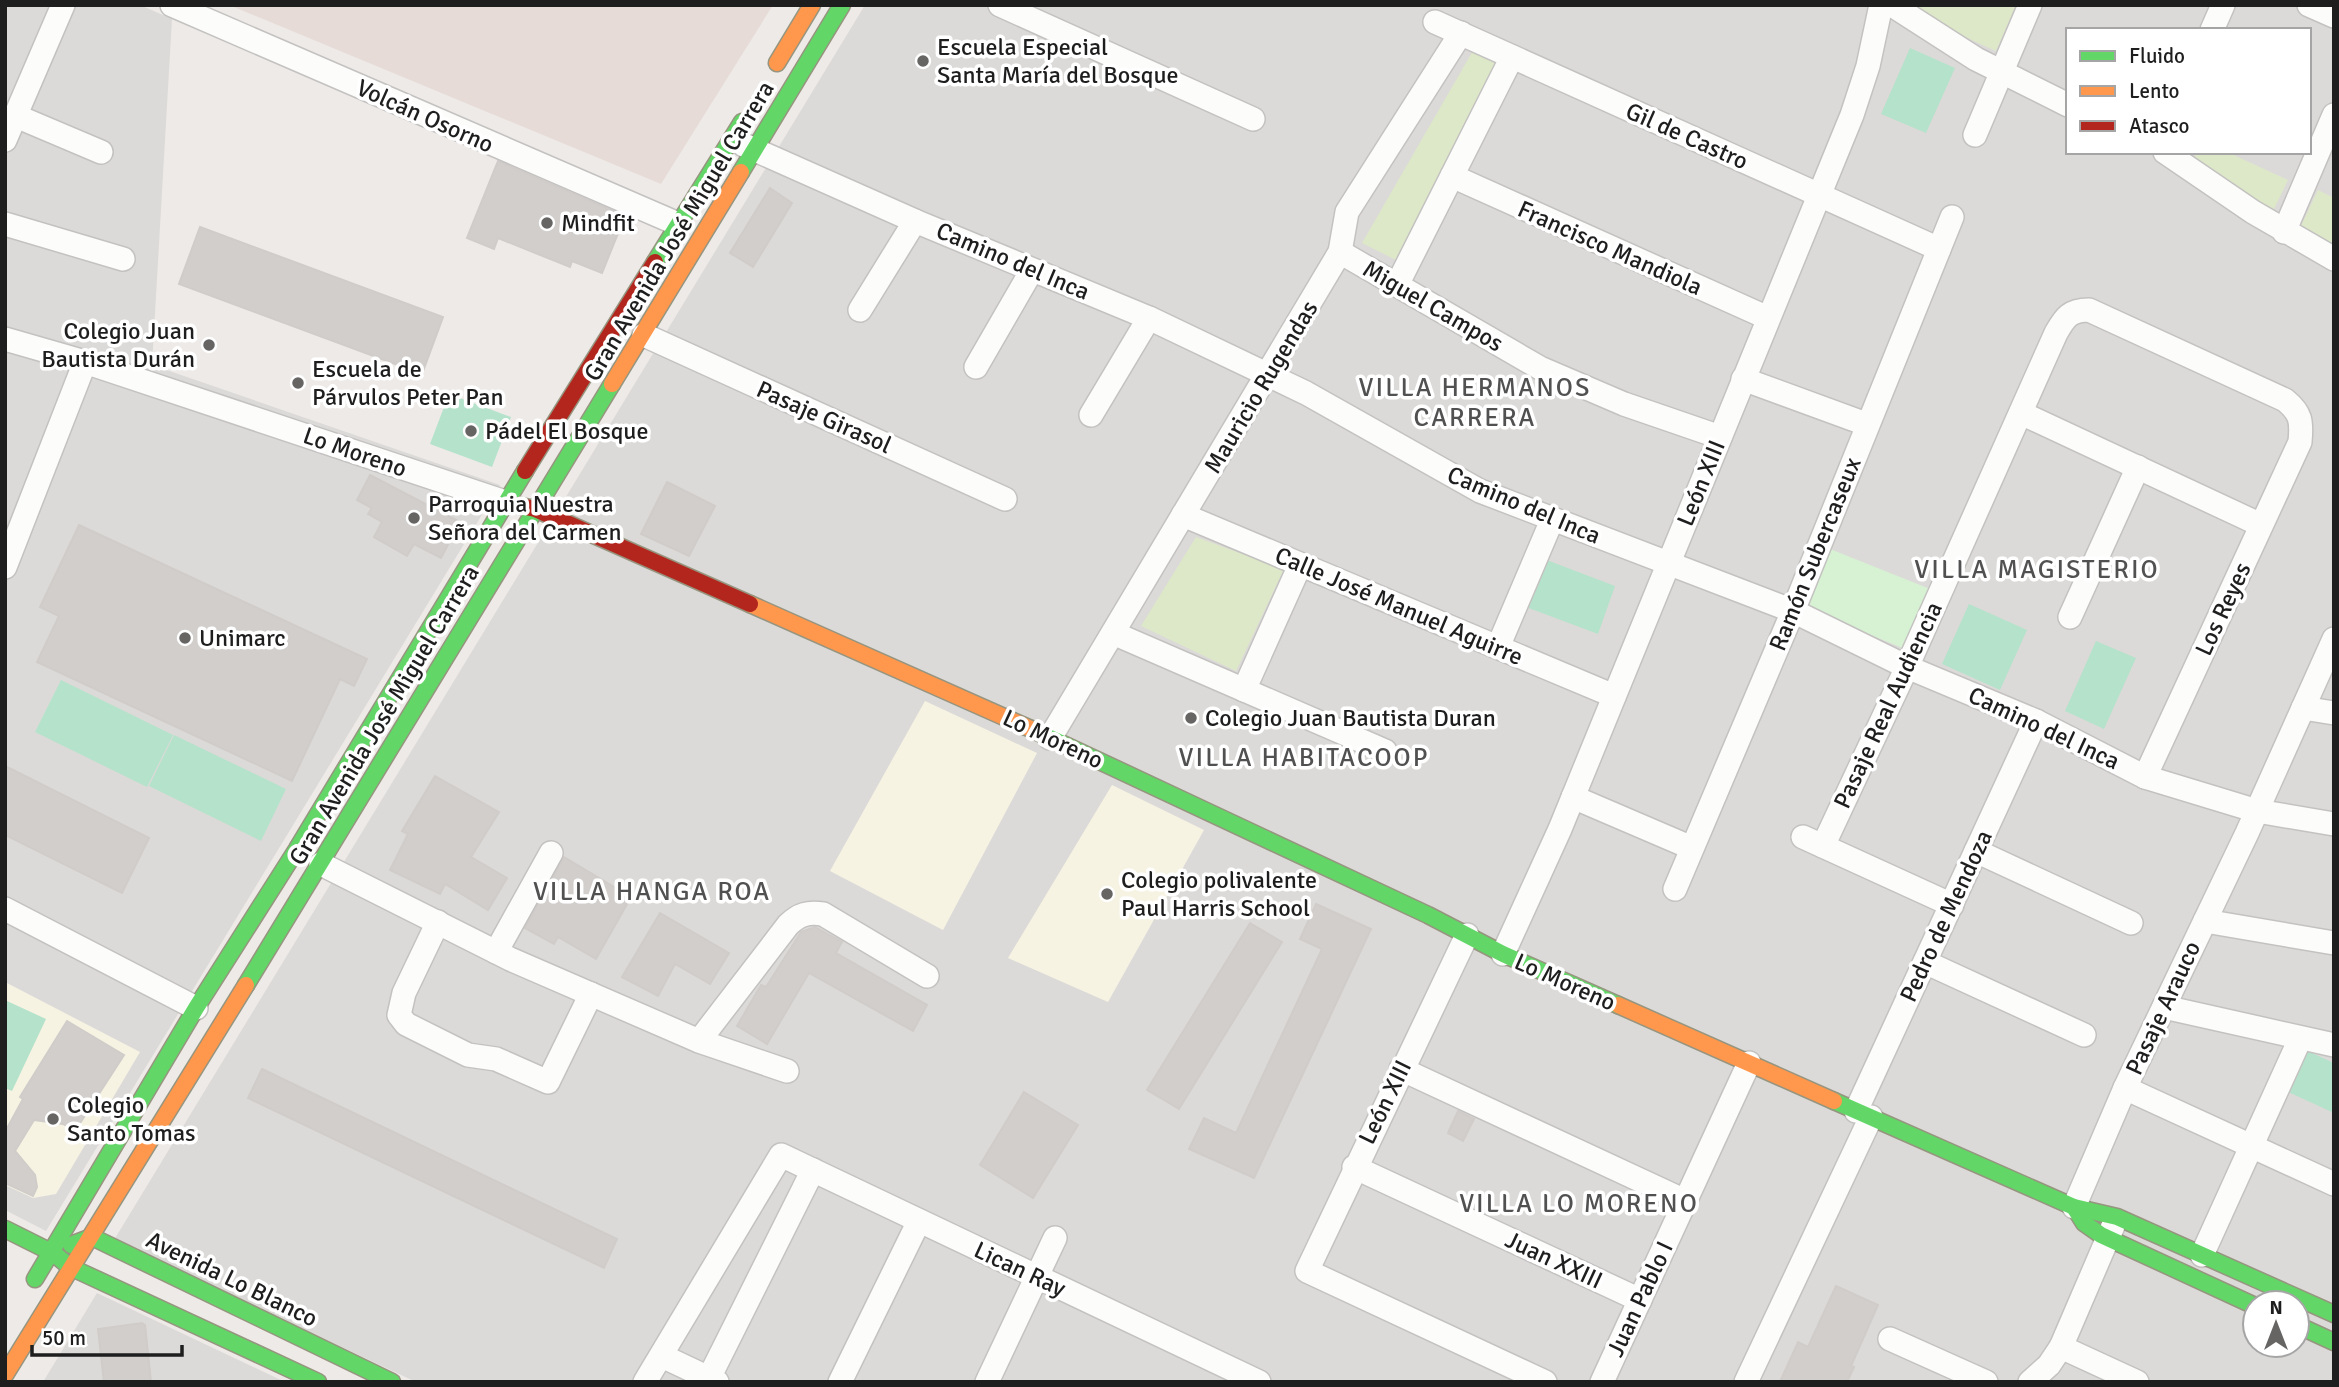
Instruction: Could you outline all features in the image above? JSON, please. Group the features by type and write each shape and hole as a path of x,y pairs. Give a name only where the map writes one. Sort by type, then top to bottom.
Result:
{"main road":[{"name":"Gran Avenida José Miguel Carrera","path":"772,72 812,5"},
{"name":"Gran Avenida José Miguel Carrera","path":"5,1374 321,864 842,5"},
{"name":"Gran Avenida José Miguel Carrera","path":"24,1297 196,1007 297,849 505,502 751,106"},
{"name":"Lo Moreno","path":"505,502 535,509 1050,738 1503,954 2074,1208 2117,1217 2334,1314"},
{"name":"Lo Moreno","path":"2074,1208 2084,1223 2108,1238 2241,1300"},
{"path":"5,1229 51,1252 70,1267 318,1382"},
{"path":"51,1252 92,1237"},
{"name":"Avenida Lo Blanco","path":"92,1237 382,1380"},
{"path":"2311,1331 2334,1342"}],"street":[{"path":"5,140 23,118 64,5"},
{"name":"Volcán Osorno","path":"172,5 678,224"},
{"path":"1000,5 1253,118"},
{"name":"León XIII","path":"1503,954 1573,797 1818,196 1860,90 1881,5"},
{"path":"1892,5 2000,72 2066,103"},
{"path":"1975,135 2030,5"},
{"path":"2213,28 2223,5"},
{"path":"2309,5 2334,16"},
{"name":"Gil de Castro","path":"1435,22 1939,249"},
{"name":"Mauricio Rugendas","path":"1050,738 1340,252 1347,212 1461,33"},
{"path":"1397,285 1512,57"},
{"path":"2284,232 2334,115"},
{"path":"23,118 101,152"},
{"name":"Camino del Inca","path":"731,139 915,221 1149,318 1343,412 1459,480 1552,520 1793,611 1907,667 2036,721 2146,777 2257,811 2334,824"},
{"path":"2168,154 2284,232 2334,259"},
{"name":"Francisco Mandiola","path":"1452,177 1768,318"},
{"name":"Ramón Subercaseux","path":"1675,889 1793,611 1866,424 1952,217"},
{"path":"860,310 915,221"},
{"path":"5,224 123,259"},
{"name":"Miguel Campos","path":"1340,252 1540,368 1624,404 1720,437"},
{"path":"976,367 1032,270"},
{"name":"Pasaje Real Audiencia","path":"1952,905 1813,842 1907,667 2065,318 2075,310 2089,310 2285,400 2299,411 2302,422 2300,442"},
{"path":"1091,415 1149,318"},
{"name":"Pasaje Girasol","path":"644,335 1005,499"},
{"name":"Lo Moreno","path":"5,339 85,362 505,502"},
{"path":"5,567 85,362"},
{"path":"1743,379 1866,424"},
{"path":"2021,413 2262,525"},
{"name":"Los Reyes","path":"2146,777 2300,442"},
{"path":"2070,617 2138,467"},
{"name":"Calle José Manuel Aguirre","path":"1183,515 1614,696"},
{"path":"1498,647 1552,520"},
{"path":"1244,690 1300,565"},
{"path":"1113,633 1385,751"},
{"name":"Pasaje Arauco","path":"2074,1208 2125,1088 2257,811 2334,639"},
{"path":"2303,708 2334,713"},
{"name":"Pedro de Mendoza","path":"1746,1382 1863,1114 1925,961 2036,721"},
{"path":"1573,797 1692,848"},
{"path":"1976,851 2132,923"},
{"path":"496,951 551,853"},
{"path":"321,864 496,951 591,994 699,1041 787,1071"},
{"path":"5,909 196,1007"},
{"path":"699,1041 788,925 796,916 810,912 823,914 927,976"},
{"path":"2204,921 2334,943"},
{"path":"438,922 404,993 399,1015 406,1024 468,1055 496,1059 548,1082 591,994"},
{"name":"León XIII","path":"1467,935 1354,1167 1307,1271 1545,1382"},
{"path":"1925,961 2084,1034"},
{"path":"2164,1007 2334,1045"},
{"path":"2202,1255 2301,1038"},
{"name":"Juan Pablo I","path":"1602,1382 1749,1063"},
{"path":"1401,1069 1685,1201"},
{"path":"2125,1088 2334,1184"},
{"name":"Lican Ray","path":"662,1356 781,1156 1259,1382"},
{"name":"Juan XXIII","path":"1354,1167 1640,1300"},
{"path":"645,1382 662,1356 713,1380 813,1170"},
{"path":"2030,1382 2049,1365 2062,1347 2117,1217"},
{"path":"840,1382 919,1221"},
{"path":"987,1382 1055,1238"},
{"path":"1890,1339 1986,1382"},
{"path":"2062,1347 2137,1382"}],"shaded area":[{"path":"5,5 140,5 172,19 152,365 500,485 46,1231 5,1210"},
{"path":"229,5 773,5 661,184"},
{"path":"865,5 2334,5 2334,1382 416,1382 114,1240"},
{"path":"1173,5 1394,5 1347,82"},
{"path":"925,701 1037,753 943,930 830,871"},
{"name":"Colegio polivalente Paul Harris School","path":"1112,785 1204,830 1108,1002 1008,958"},
{"name":"Colegio Santo Tomas","path":"5,982 140,1052 56,1194 33,1198 5,1185"},
{"path":"97,1293 285,1382 43,1382"}],"green space":[{"path":"1902,5 2016,5 1996,51 1901,8"},
{"path":"1910,48 1955,68 1926,133 1881,114"},
{"path":"1474,49 1501,62 1402,263 1362,243"},
{"path":"2196,154 2231,154 2288,180 2274,209 2189,170"},
{"path":"2318,190 2334,198 2334,248 2298,232"},
{"name":"Pádel El Bosque","path":"449,394 511,417 492,467 430,444"},
{"path":"1196,537 1284,569 1236,671 1141,626"},
{"path":"1825,547 1930,589 1905,649 1800,606"},
{"path":"1544,559 1615,586 1598,634 1526,607"},
{"path":"1969,604 2027,630 2000,690 1942,664"},
{"path":"2096,641 2136,658 2104,729 2065,711"},
{"path":"61,680 173,735 147,787 35,732"},
{"path":"174,735 286,789 261,841 149,786"},
{"path":"7,1001 46,1019 12,1091 5,1088"},
{"path":"2303,1049 2334,1063 2334,1113 2284,1090"}],"building":[{"name":"Mindfit","path":"498,161 625,216 602,273 572,261 570,267 498,238 494,249 467,238"},
{"path":"770,188 792,203 753,267 730,253"},
{"path":"200,227 443,317 422,374 179,284"},
{"name":"Parroquia Nuestra Señora del Carmen","path":"370,475 460,522 441,558 414,544 407,556 374,537 382,522 368,514 372,508 357,500"},
{"path":"667,482 715,506 689,556 641,534"},
{"name":"Unimarc","path":"79,525 367,659 354,686 340,679 292,781 37,662 59,616 40,607"},
{"path":"5,766 149,838 122,893 5,835"},
{"path":"435,776 499,812 471,857 507,878 488,910 445,884 440,894 390,870 408,834 402,831"},
{"path":"564,857 631,897 596,959 558,937 554,944 525,928"},
{"path":"1316,904 1371,929 1254,1178 1189,1149 1204,1118 1236,1133 1322,949 1300,939"},
{"path":"660,913 729,953 710,984 675,964 658,996 622,977"},
{"path":"1250,923 1282,942 1179,1109 1147,1090"},
{"path":"815,927 842,942 836,953 927,1005 913,1031 809,973 767,1044 737,1026 761,985 766,987 801,932"},
{"path":"67,1021 124,1055 75,1131 63,1124 34,1120 15,1151 35,1175 37,1187 33,1196 5,1183 5,1132 23,1099 20,1097"},
{"path":"262,1069 617,1239 604,1268 248,1098"},
{"path":"1024,1092 1078,1125 1033,1198 980,1165"},
{"path":"1458,1111 1474,1119 1463,1141 1448,1133"},
{"path":"1836,1286 1878,1305 1851,1366 1854,1367 1847,1382 1780,1382 1798,1342 1808,1347"},
{"path":"142,1323 145,1325 151,1382 104,1382 98,1329"}],"traffic: fast":[{"path":"741,172 842,5"},
{"path":"655,262 742,122"},
{"path":"246,985 612,384"},
{"path":"35,1279 196,1008 297,849 525,471"},
{"path":"1031,729 1428,915 1503,954 1618,1005"},
{"path":"1834,1101 2074,1207 2117,1217 2334,1314"},
{"path":"2074,1207 2084,1223 2101,1235 2241,1300"},
{"path":"5,1229 51,1252"},
{"path":"71,1245 92,1237 392,1382"},
{"path":"52,1252 70,1267 318,1382"},
{"path":"2311,1331 2334,1342"}],"traffic: slow":[{"path":"777,63 812,5"},
{"path":"612,384 741,172"},
{"path":"750,604 1031,729"},
{"path":"5,1375 246,985"},
{"path":"1618,1005 1834,1101"}],"traffic: jam":[{"path":"525,471 655,262"},
{"path":"511,504 535,509 750,604"}],"place":[{"name":"Escuela Especial Santa María del Bosque","path":"923,61"},
{"name":"Mindfit","path":"547,223"},
{"name":"Colegio Juan Bautista Durán","path":"209,345"},
{"name":"Escuela de Párvulos Peter Pan","path":"298,383"},
{"name":"Pádel El Bosque","path":"471,431"},
{"name":"Parroquia Nuestra Señora del Carmen","path":"414,518"},
{"name":"Unimarc","path":"185,638"},
{"name":"Colegio Juan Bautista Duran","path":"1191,718"},
{"name":"Colegio polivalente Paul Harris School","path":"1107,894"},
{"name":"Colegio Santo Tomas","path":"53,1119"}],"district":[{"name":"VILLA HERMANOS CARRERA","path":"1475,402"},
{"name":"VILLA MAGISTERIO","path":"2037,569"},
{"name":"VILLA HABITACOOP","path":"1304,757"},
{"name":"VILLA HANGA ROA","path":"652,891"},
{"name":"VILLA LO MORENO","path":"1579,1203"}]}
